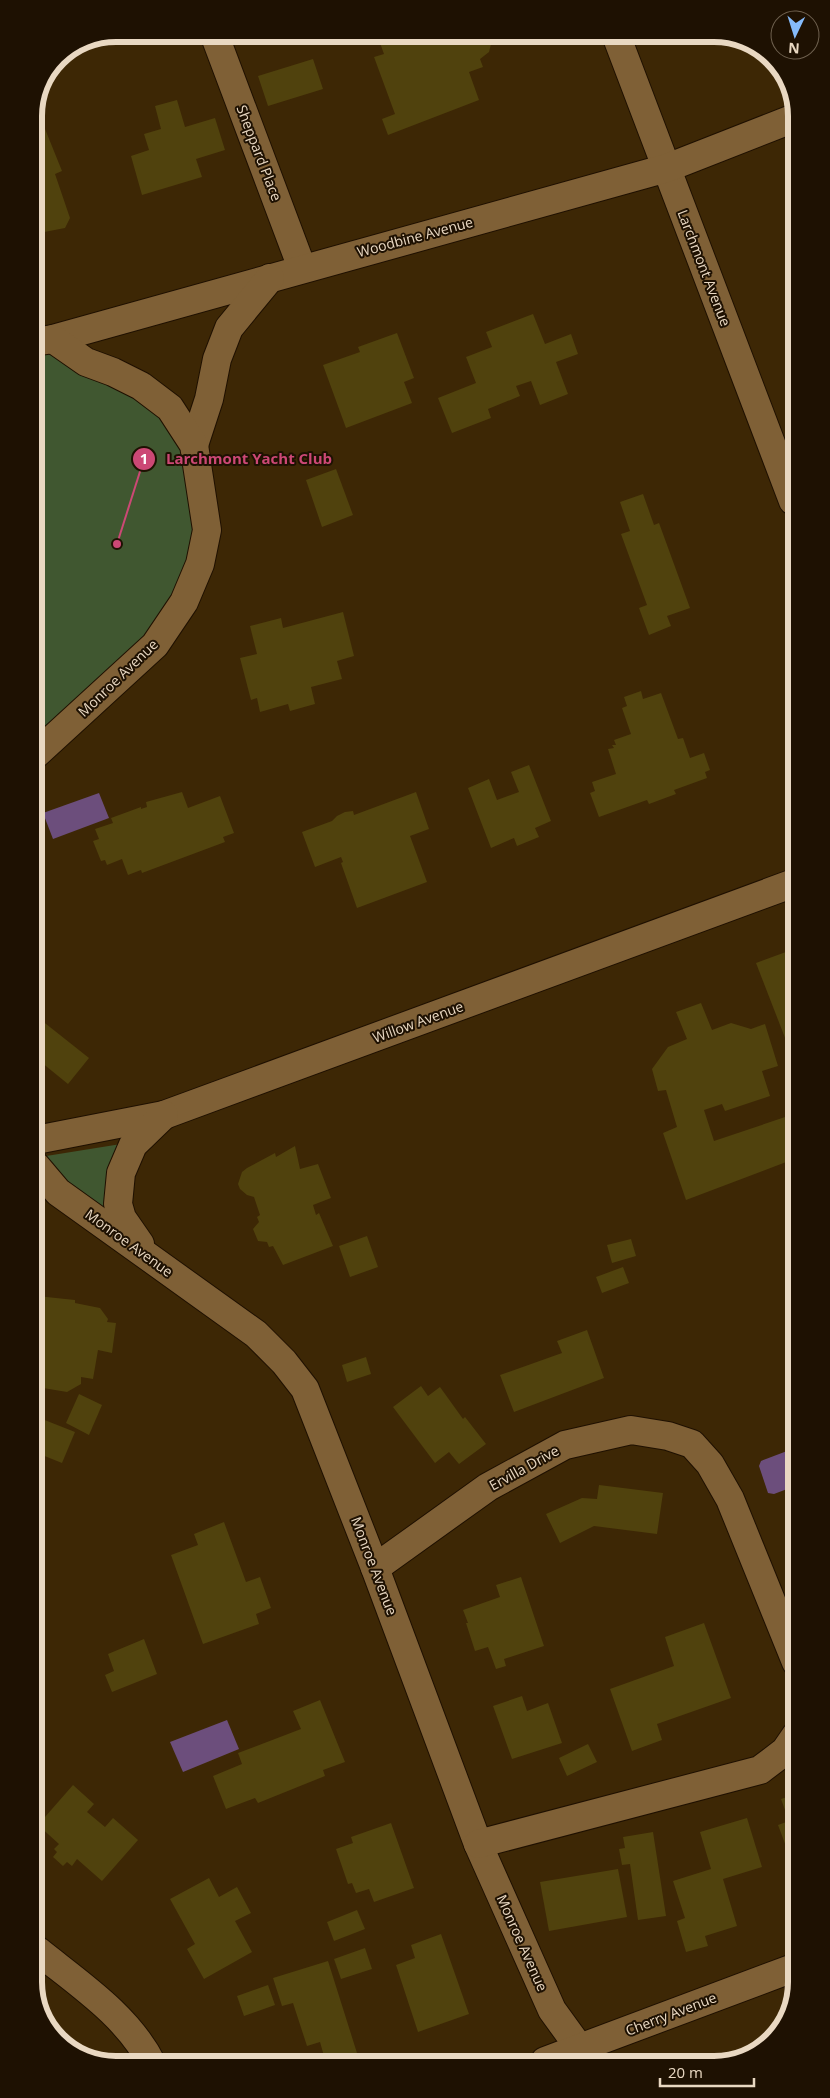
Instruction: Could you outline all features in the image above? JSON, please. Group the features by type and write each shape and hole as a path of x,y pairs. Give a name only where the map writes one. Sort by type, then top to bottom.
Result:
{"street":[{"name":"Sheppard Place","path":"217,42 302,268"},
{"name":"Larchmont Avenue","path":"619,43 788,488"},
{"name":"Woodbine Avenue","path":"43,340 666,168 788,121"},
{"name":"Monroe Avenue","path":"194,445 209,399 217,359 229,328 270,278"},
{"name":"Monroe Avenue","path":"43,340 86,362 113,372 141,386 170,408 194,445 207,530 200,564 184,602 155,645 43,748"},
{"name":"Willow Avenue","path":"42,1139 164,1115 788,885"},
{"path":"148,1255 122,1218 118,1204 118,1188 121,1173 133,1146 164,1115"},
{"name":"Monroe Avenue","path":"42,1174 58,1192 256,1334 284,1362 305,1389 375,1568 478,1844 552,2010 584,2054"},
{"name":"Ervilla Drive","path":"375,1568 488,1488 565,1446 631,1430 668,1436 692,1444 710,1464 730,1499 788,1642"},
{"path":"478,1844 760,1770 784,1752 788,1746"},
{"path":"42,1954 106,2006 144,2048 148,2055"},
{"name":"Cherry Avenue","path":"584,2054 788,1970"}],"green space":[{"path":"43,349 138,388 189,444 203,530 149,643 43,741"},
{"path":"121,1144 115,1215 71,1188 42,1159 42,1157"}],"shaded area":[{"path":"99,793 109,818 53,839 43,813"},
{"path":"788,1451 788,1489 774,1494 768,1493 759,1466 761,1461"},
{"path":"227,1720 239,1749 183,1772 170,1742"}],"building":[{"path":"380,43 490,43 489,52 480,59 483,67 469,72 479,100 388,135 382,119 395,114 374,57 384,54"},
{"path":"313,59 323,89 268,106 258,76"},
{"path":"177,100 185,127 215,118 225,150 196,159 202,177 142,195 131,156 149,150 144,134 161,129 155,106"},
{"path":"43,124 62,171 55,174 70,218 65,228 43,232"},
{"path":"533,314 545,344 571,334 578,354 556,362 568,394 540,405 531,381 516,386 520,396 488,409 491,418 452,433 438,398 476,383 466,357 492,347 486,332"},
{"path":"397,333 414,378 404,382 412,403 346,428 323,365 360,352 358,347"},
{"path":"336,469 353,515 322,527 306,480"},
{"path":"643,494 654,525 659,523 690,608 667,616 671,626 649,635 639,608 647,605 621,534 630,531 620,502"},
{"path":"343,612 354,656 337,661 342,679 311,687 315,704 290,711 288,704 260,712 257,698 251,700 240,658 257,654 250,626 281,618 283,628"},
{"path":"641,691 643,699 661,693 678,739 683,738 690,758 704,753 710,770 705,772 707,778 674,790 676,794 649,804 647,800 599,817 590,793 595,791 592,782 616,774 608,749 614,748 612,745 616,745 614,740 631,734 622,708 627,706 624,697"},
{"path":"529,765 551,821 535,828 539,837 517,846 514,838 491,848 468,788 489,779 497,800 519,792 511,772"},
{"path":"182,792 188,808 220,796 234,833 223,837 225,842 142,873 141,870 128,875 122,859 107,865 105,860 101,861 93,841 99,839 95,829 113,823 111,818 141,807 141,809 147,807 146,802"},
{"path":"416,792 429,829 410,836 427,882 357,908 341,863 343,862 341,857 315,867 302,832 332,821 345,812 353,811 354,815"},
{"path":"788,951 788,1046 756,963"},
{"path":"701,1003 712,1030 731,1023 751,1029 765,1024 778,1066 762,1071 770,1096 725,1111 722,1104 704,1110 714,1141 788,1116 788,1161 686,1200 663,1133 677,1127 666,1090 658,1091 652,1069 668,1047 687,1039 676,1012"},
{"path":"43,1021 89,1058 68,1084 42,1063"},
{"path":"295,1146 300,1169 318,1164 331,1198 313,1205 316,1215 319,1213 333,1246 283,1265 273,1246 269,1247 267,1242 258,1241 253,1229 259,1222 257,1217 260,1215 254,1197 247,1195 240,1189 238,1184 242,1172 247,1168 275,1153 276,1157"},
{"path":"367,1236 378,1267 350,1277 339,1246"},
{"path":"631,1239 636,1256 612,1263 607,1245"},
{"path":"623,1267 629,1283 602,1293 596,1277"},
{"path":"42,1297 75,1300 75,1303 100,1308 108,1319 107,1322 116,1323 112,1353 98,1350 93,1379 81,1377 81,1384 67,1392 42,1388"},
{"path":"587,1330 604,1378 514,1412 500,1375 562,1353 557,1341"},
{"path":"366,1357 371,1374 347,1382 342,1365"},
{"path":"421,1386 428,1396 440,1387 463,1419 465,1417 486,1444 459,1464 449,1452 435,1463 393,1407"},
{"path":"79,1394 102,1405 89,1435 66,1423"},
{"path":"42,1419 75,1432 62,1463 42,1455"},
{"path":"599,1485 663,1493 657,1534 594,1526 560,1543 546,1514 582,1498 597,1499"},
{"path":"224,1522 246,1582 260,1577 271,1608 256,1614 259,1624 203,1644 171,1555 198,1545 194,1534"},
{"path":"521,1577 544,1646 504,1659 506,1666 496,1669 488,1647 475,1651 463,1610 500,1597 496,1585"},
{"path":"704,1623 731,1698 657,1724 662,1740 632,1751 610,1689 674,1666 665,1637"},
{"path":"144,1639 157,1674 112,1692 105,1675 114,1671 108,1654"},
{"path":"522,1696 527,1711 548,1703 562,1743 512,1759 493,1706"},
{"path":"320,1700 345,1762 323,1770 325,1776 258,1803 255,1798 226,1809 213,1776 242,1764 238,1753 301,1729 293,1711"},
{"path":"588,1744 597,1762 567,1776 559,1758"},
{"path":"73,1785 94,1804 87,1812 105,1827 113,1818 138,1840 102,1881 77,1859 72,1866 67,1862 63,1866 53,1857 57,1852 54,1849 59,1844 42,1829 42,1820"},
{"path":"788,1797 788,1818 781,1799"},
{"path":"747,1818 762,1867 723,1879 737,1926 705,1936 708,1946 686,1952 677,1921 685,1918 673,1881 711,1869 700,1832"},
{"path":"788,1821 788,1852 778,1825"},
{"path":"391,1823 414,1888 374,1902 369,1889 356,1893 352,1883 348,1884 336,1849 353,1843 351,1837"},
{"path":"653,1832 666,1916 638,1920 630,1864 622,1865 619,1849 625,1848 623,1837"},
{"path":"618,1869 627,1917 549,1931 540,1882"},
{"path":"209,1878 219,1897 237,1887 251,1913 235,1921 252,1952 204,1979 187,1949 195,1944 170,1899"},
{"path":"357,1910 365,1929 334,1941 327,1922"},
{"path":"441,1934 469,2014 418,2032 396,1965 415,1958 411,1945"},
{"path":"365,1948 372,1969 341,1979 334,1959"},
{"path":"328,1961 357,2053 350,2055 324,2055 320,2042 307,2046 293,2003 282,2006 273,1978"},
{"path":"268,1985 275,2005 244,2016 237,1996"}],"place":[{"name":"Larchmont Yacht Club","path":"117,544"}]}
